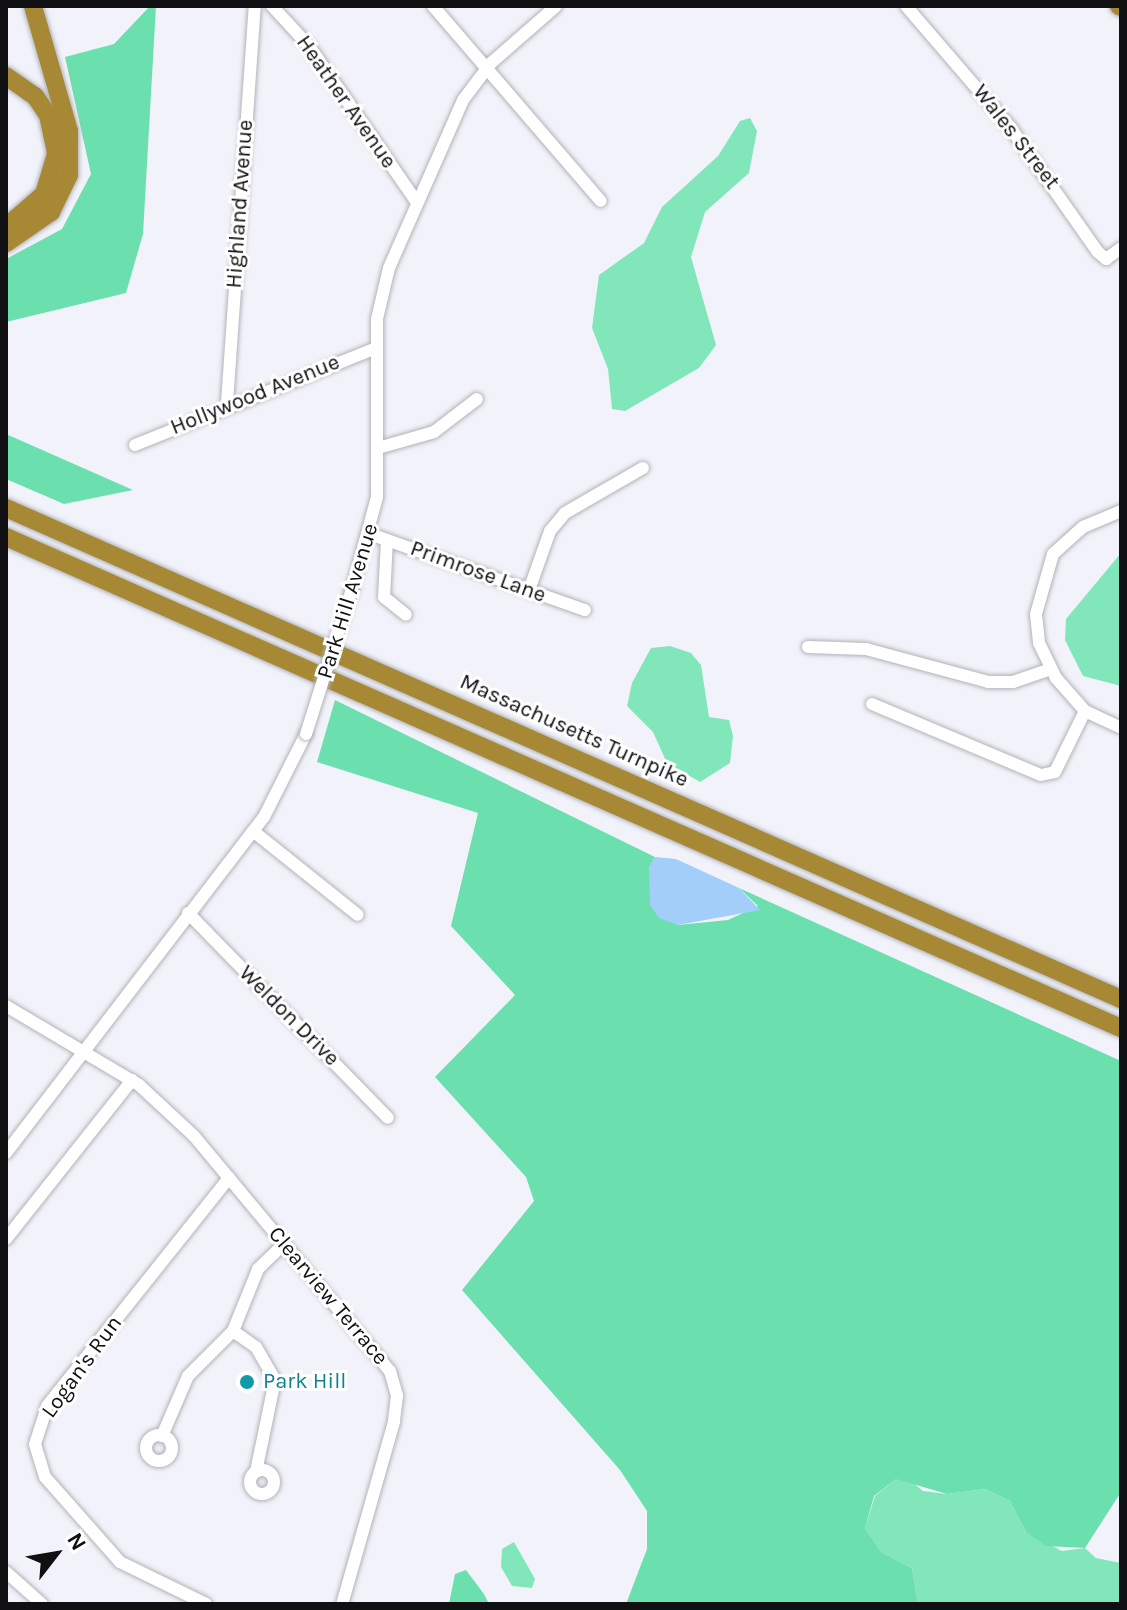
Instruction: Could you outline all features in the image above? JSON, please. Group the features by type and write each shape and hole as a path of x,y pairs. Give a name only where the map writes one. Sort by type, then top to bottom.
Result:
{"highway":[{"path":"6,243 51,212 69,175 69,131 33,6"},
{"path":"6,76 35,96 48,115 56,154 44,194 6,227"},
{"name":"Massachusetts Turnpike","path":"6,508 1121,999"},
{"path":"6,537 1121,1028"}],"street":[{"name":"Highland Avenue","path":"227,403 255,6"},
{"name":"Heather Avenue","path":"272,6 309,46 416,201"},
{"path":"433,6 601,201"},
{"name":"Park Hill Avenue","path":"6,1153 83,1047 253,831 291,772 370,534 378,448 376,348 380,296 451,121 485,70 556,6"},
{"name":"Wales Street","path":"906,6 1018,137 1098,252 1106,259 1121,248"},
{"name":"Hollywood Avenue","path":"135,445 227,403 376,348"},
{"path":"378,448 434,432 477,399"},
{"path":"529,590 550,531 565,513 643,468"},
{"path":"1121,511 1071,535 1048,564 1036,614 1051,669 1085,711 1121,728"},
{"name":"Primrose Lane","path":"370,534 585,610"},
{"path":"387,540 384,597 406,615"},
{"path":"808,647 892,654 988,682 1013,682 1051,669"},
{"path":"872,704 1044,776 1055,772 1085,711"},
{"path":"253,831 358,915"},
{"name":"Weldon Drive","path":"188,913 388,1118"},
{"name":"Clearview Terrace","path":"6,1006 83,1047 132,1080 229,1178 379,1352 397,1396 342,1604"},
{"path":"6,1239 132,1080"},
{"name":"Logan's Run","path":"206,1604 120,1562 45,1477 35,1444 47,1406 229,1178"},
{"path":"162,1436 188,1376 233,1331 258,1269 285,1243"},
{"path":"233,1331 256,1347 275,1380 256,1472"},
{"path":"6,1572 42,1604"}],"green space":[{"path":"150,6 156,6 143,234 126,293 6,322 6,259 62,229 91,174 65,57 114,44"},
{"path":"750,118 757,131 749,173 705,212 691,257 716,345 699,368 625,411 612,409 608,369 592,328 599,275 644,243 662,207 718,156 740,121"},
{"path":"6,434 133,490 64,504 6,479"},
{"path":"1121,553 1121,686 1083,676 1065,640 1066,619"},
{"path":"670,646 691,653 701,665 709,717 729,720 733,736 730,763 700,782 667,763 653,732 627,706 632,683 651,648"},
{"path":"335,700 655,857 649,868 678,925 728,920 758,906 739,888 1121,1061 1121,1492 1085,1548 1046,1546 1026,1532 1010,1501 985,1489 947,1494 896,1479 874,1496 865,1528 881,1552 912,1568 918,1604 626,1604 647,1549 647,1511 620,1470 462,1290 534,1201 526,1177 435,1077 515,995 451,926 478,813 317,762"},
{"path":"907,1478 923,1491 947,1494 985,1489 1010,1501 1026,1532 1062,1551 1085,1548 1096,1558 1121,1563 1121,1604 918,1604 912,1568 881,1552 865,1528 875,1496 896,1479"},
{"path":"514,1542 535,1579 532,1588 512,1586 501,1567 502,1549"},
{"path":"466,1570 489,1604 449,1604 455,1574"}],"water":[{"path":"655,857 676,859 739,888 760,910 678,925 659,918 650,905 649,868"}],"place":[{"name":"Park Hill","path":"247,1382"}]}
